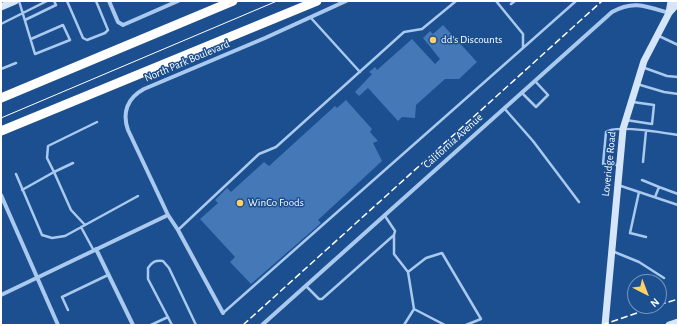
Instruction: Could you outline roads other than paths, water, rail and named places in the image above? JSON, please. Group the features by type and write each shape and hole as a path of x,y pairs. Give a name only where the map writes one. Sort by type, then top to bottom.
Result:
{"highway":[{"path":"1,98 233,1"},
{"path":"1,131 317,1"}],"main road":[{"path":"1,7 15,1"},
{"name":"Loveridge Road","path":"669,13 671,1"},
{"name":"Loveridge Road","path":"606,325 623,129 642,67 669,13 678,3"},
{"path":"669,325 678,322"}],"street":[{"path":"109,1 118,22 123,25 178,1"},
{"name":"North Park Boulevard","path":"223,314 178,230 168,215 128,130 124,119 125,112 130,100 137,92 346,1"},
{"name":"California Avenue","path":"262,325 534,80 612,12 620,7 632,3 669,13"},
{"path":"1,195 36,278 58,325"},
{"path":"1,295 168,215"},
{"path":"95,250 133,325"}],"lane":[{"path":"20,1 30,39 35,54 70,40 63,26 30,39"},
{"path":"1,24 47,1"},
{"path":"25,20 56,6 54,1"},
{"path":"67,1 83,38 86,40 105,33 108,30 96,1"},
{"path":"178,230 259,154 276,147 404,32 422,29 456,1"},
{"path":"496,1 523,34 523,48"},
{"path":"512,4 515,1"},
{"path":"223,314 576,1"},
{"path":"310,17 360,72"},
{"path":"657,36 678,46"},
{"path":"1,69 16,63"},
{"path":"642,67 667,76 678,77"},
{"path":"521,92 536,107 548,95 534,80"},
{"path":"637,83 664,92 678,94"},
{"path":"626,120 652,124 654,104 631,102"},
{"path":"503,108 533,141 578,202"},
{"path":"85,226 71,210 46,158 48,146 97,122"},
{"path":"620,165 604,165 607,131 623,129 678,135"},
{"path":"643,162 646,131"},
{"path":"22,190 73,163"},
{"path":"16,174 42,235 52,238 65,236 138,196"},
{"path":"642,180 678,194"},
{"path":"618,185 678,205"},
{"path":"655,197 659,187"},
{"path":"639,192 630,233 646,237"},
{"path":"384,215 395,231 394,254 408,272 414,309 404,325"},
{"path":"81,228 95,250"},
{"path":"306,286 319,299 322,299 394,236"},
{"path":"612,251 639,262 658,274"},
{"path":"408,272 426,258 442,253 481,319 466,325"},
{"path":"172,325 148,279 148,268 152,263 158,260 163,261 169,268 196,325"},
{"path":"68,310 62,297 108,274"},
{"path":"414,309 445,325"},
{"path":"151,325 168,317"}],"tram line":[{"path":"1,118 277,1"}],"railway":[{"path":"243,325 602,1"},
{"path":"667,302 678,299"},
{"path":"602,325 634,314"}],"place":[{"name":"dd's Discounts","path":"433,40"},
{"name":"WinCo Foods","path":"240,203"}]}
